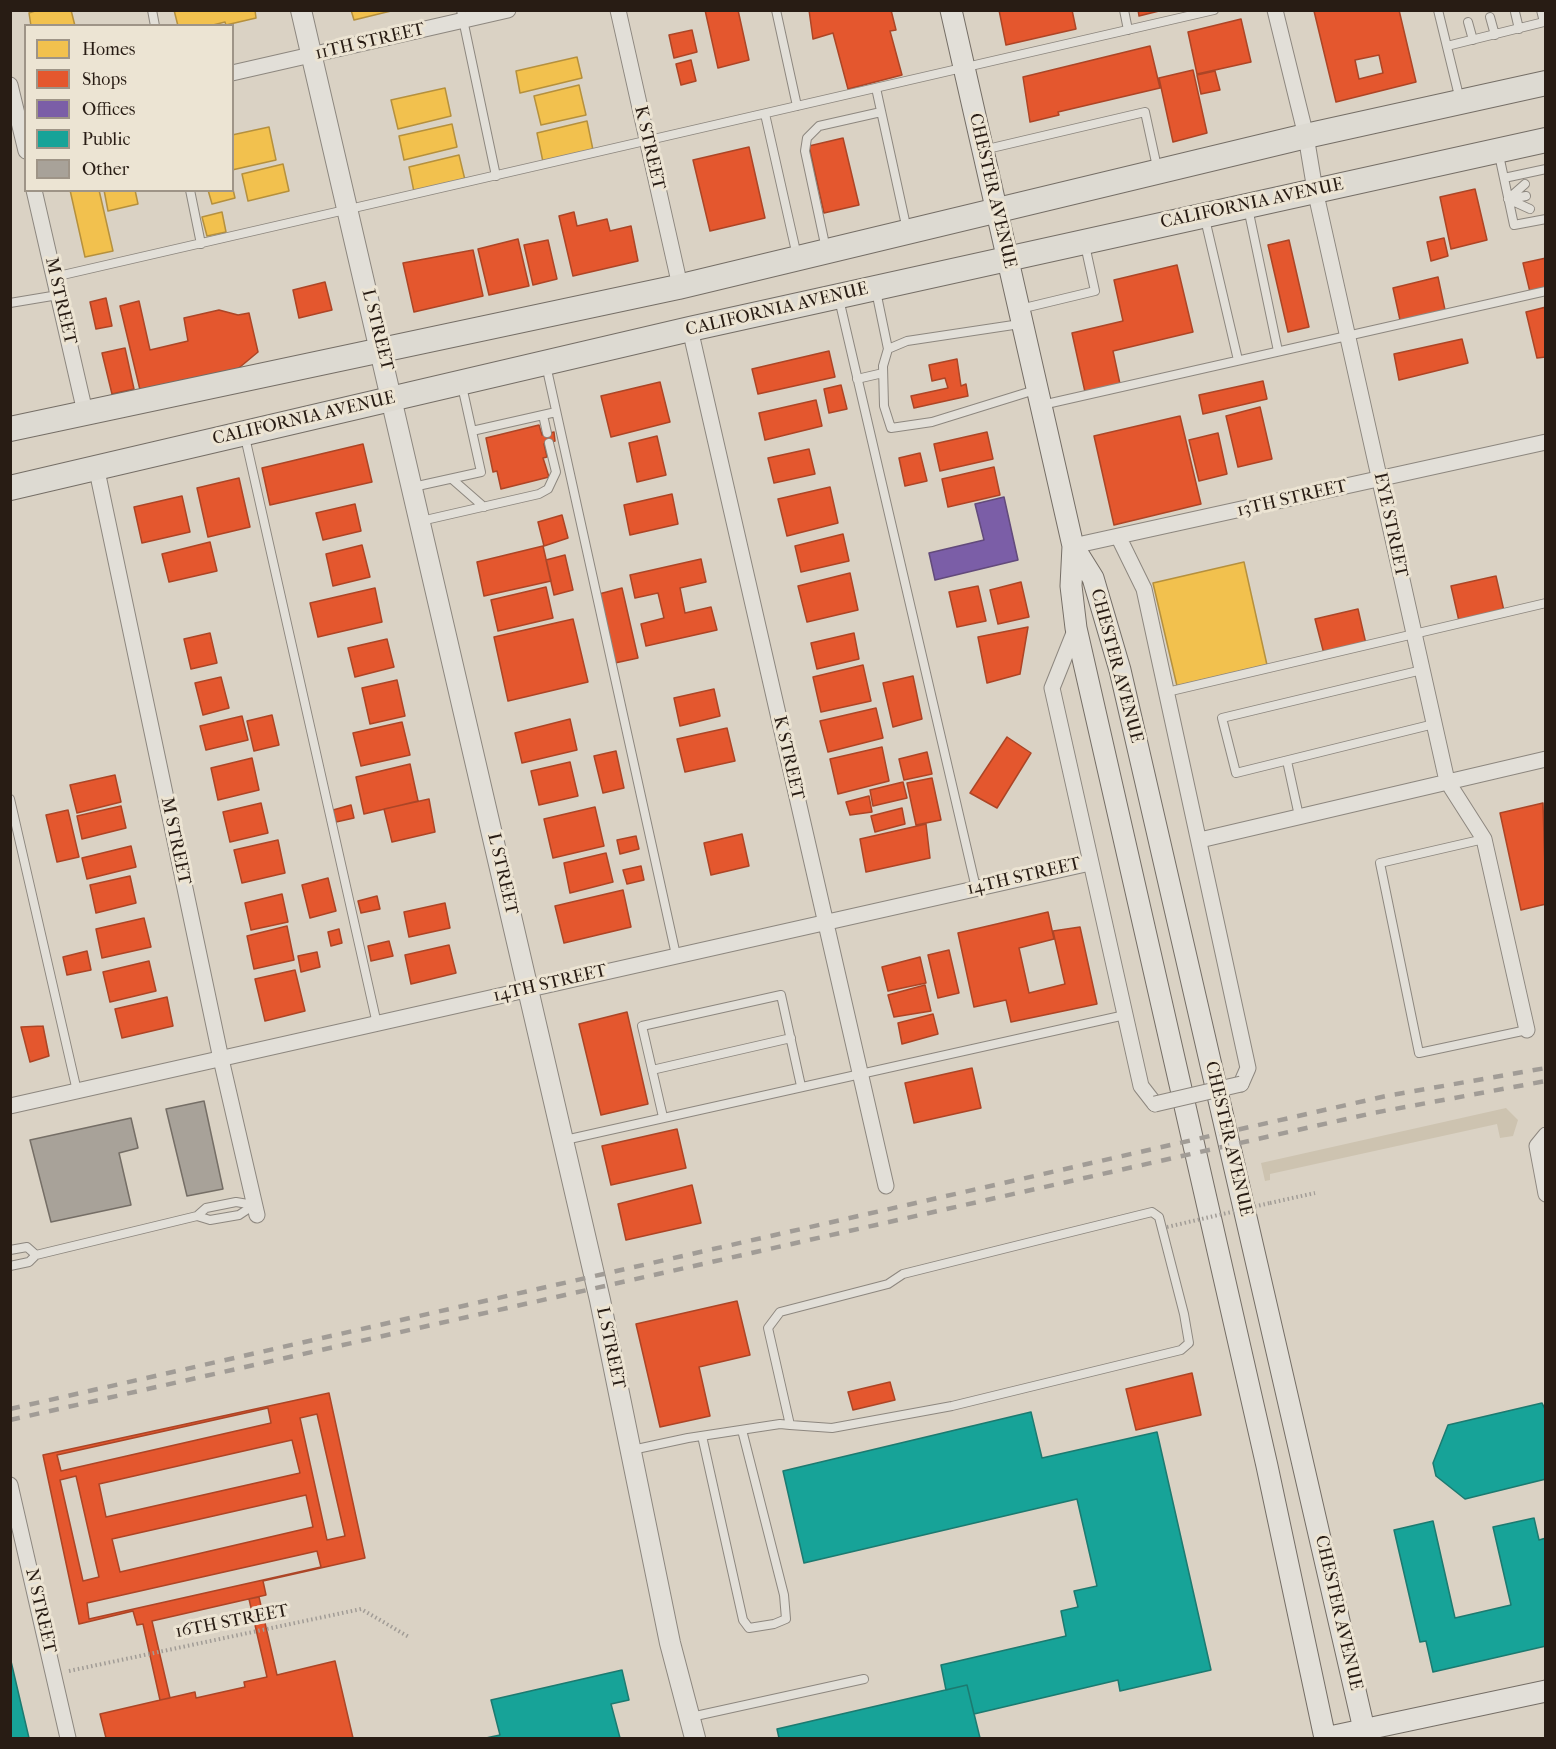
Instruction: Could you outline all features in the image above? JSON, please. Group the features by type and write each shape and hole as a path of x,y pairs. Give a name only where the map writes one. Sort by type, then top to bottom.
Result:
{"main road":[{"name":"CHESTER AVENUE","path":"951,10 1073,546 1071,586 1076,628 1267,1466 1325,1738"},
{"path":"10,429 680,286 1306,136 1545,82"},
{"name":"CALIFORNIA AVENUE","path":"10,488 96,466 838,296 1545,140"},
{"name":"CHESTER AVENUE","path":"1073,546 1093,578 1120,670 1365,1734"},
{"path":"1325,1738 1365,1734 1545,1691"}],"street":[{"name":"L STREET","path":"301,10 529,989 631,1451 670,1642 694,1738"},
{"name":"11TH STREET","path":"234,73 312,55 462,15 508,10"},
{"name":"K STREET","path":"618,10 680,286"},
{"name":"EYE STREET","path":"1275,10 1306,136 1315,190 1447,782 1484,839 1527,1029"},
{"path":"10,85 22,121 24,136"},
{"name":"M STREET","path":"34,192 85,412"},
{"name":"K STREET","path":"690,330 886,1186"},
{"name":"13TH STREET","path":"1073,546 1119,538 1545,442"},
{"name":"M STREET","path":"96,466 220,1059 256,1210"},
{"path":"1076,628 1052,688 1141,1086 1155,1104 1241,1084 1248,1068 1167,692 1144,590 1119,538"},
{"path":"1200,840 1545,759"},
{"name":"14TH STREET","path":"10,1106 1090,863"},
{"path":"1545,1135 1537,1146 1545,1194"},
{"name":"N STREET","path":"10,1485 68,1738"}],"lane":[{"path":"776,10 797,106"},
{"path":"1124,10 1128,30"},
{"path":"54,278 1214,10"},
{"path":"1438,10 1461,102"},
{"path":"1447,46 1544,22 1541,10"},
{"path":"1515,12 1519,29"},
{"path":"462,15 496,176"},
{"path":"1490,17 1495,35"},
{"path":"1468,22 1473,40"},
{"path":"876,88 908,231"},
{"path":"827,251 805,151 807,138 819,126 881,112"},
{"path":"983,150 1145,112 1158,172"},
{"path":"765,114 797,258"},
{"path":"1498,150 1515,225 1545,219"},
{"path":"1504,178 1545,169"},
{"path":"1508,199 1525,184"},
{"path":"190,192 201,244"},
{"path":"1508,199 1526,196"},
{"path":"1508,199 1530,209"},
{"path":"1247,206 1278,351"},
{"path":"1204,215 1238,360"},
{"path":"888,349 907,341 1020,317 1095,291 1084,241"},
{"path":"875,288 888,349 883,373 884,406 891,428 932,422 1039,397 1238,360 1545,291"},
{"path":"10,303 58,295"},
{"path":"838,296 976,888"},
{"path":"545,364 676,956"},
{"path":"857,379 883,373"},
{"path":"413,487 481,472 462,383"},
{"path":"472,431 556,412"},
{"path":"543,415 548,432"},
{"path":"244,433 377,1024"},
{"path":"421,521 539,494 548,489 556,472 549,443"},
{"path":"452,479 484,507"},
{"path":"1167,692 1545,603"},
{"path":"1422,670 1222,718 1236,773 1434,724"},
{"path":"1287,760 1299,816"},
{"path":"10,799 77,1091"},
{"path":"1484,839 1380,863 1419,1053 1527,1029"},
{"path":"663,1118 642,1026 781,995 801,1086"},
{"path":"563,1140 1125,1015"},
{"path":"652,1070 791,1038"},
{"path":"10,1266 29,1262 36,1255 197,1216 206,1208 236,1202 256,1210"},
{"path":"197,1216 210,1220 256,1210"},
{"path":"631,1451 742,1430 790,1425 832,1428 952,1406 1181,1350 1189,1343 1184,1314 1159,1217 1152,1212 903,1274 888,1284 780,1312 768,1328 790,1425"},
{"path":"10,1250 27,1247 36,1255"},
{"path":"702,1436 743,1620 749,1628 774,1624 786,1619 784,1595 742,1430"},
{"path":"689,1717 864,1679"}],"path":[{"path":"1167,1227 1315,1193"},
{"name":"16TH STREET","path":"54,1675 361,1609 409,1637"}],"shaded area":[{"path":"1506,1108 1518,1120 1513,1136 1500,1138 1497,1124 1270,1174 1270,1180 1265,1181 1261,1163"}],"building: Homes":[{"path":"38,10 71,10 74,24 31,24 29,13"},
{"path":"174,10 255,10 256,18 230,24 225,22 178,24"},
{"path":"351,10 395,10 354,20"},
{"path":"577,57 582,78 520,93 516,71"},
{"path":"579,85 586,115 541,125 534,96"},
{"path":"445,88 451,116 398,129 391,100"},
{"path":"587,121 593,150 543,162 537,133"},
{"path":"452,124 457,147 404,160 399,136"},
{"path":"269,127 276,160 234,170 234,135"},
{"path":"459,155 465,180 414,192 409,167"},
{"path":"283,164 289,191 248,201 242,174"},
{"path":"70,192 99,192 113,251 85,257"},
{"path":"104,192 135,192 138,204 108,211"},
{"path":"209,192 234,192 235,198 212,204"},
{"path":"222,212 226,232 207,236 202,217"},
{"path":"1244,562 1267,665 1177,686 1153,583"}],"building: Shops":[{"path":"705,10 738,10 749,60 718,68"},
{"path":"809,10 891,10 896,30 890,31 902,75 848,89 833,33 813,39"},
{"path":"999,10 1072,10 1076,29 1006,45"},
{"path":"1138,10 1163,10 1139,16"},
{"path":"1399,10 1416,82 1336,102 1314,11","holes":["1379,55 1383,73 1359,79 1355,60"]},
{"path":"1241,19 1251,62 1197,74 1188,32"},
{"path":"692,30 697,52 674,58 669,35"},
{"path":"1150,46 1160,88 1058,112 1059,115 1030,122 1023,77"},
{"path":"691,60 696,81 681,85 676,64"},
{"path":"1193,70 1207,133 1173,142 1159,78"},
{"path":"1215,71 1220,90 1201,94 1197,75"},
{"path":"843,138 859,205 824,213 809,146"},
{"path":"749,147 765,218 710,231 693,160"},
{"path":"1475,189 1487,240 1451,249 1440,197"},
{"path":"574,212 577,226 607,219 610,231 631,226 638,261 573,276 559,216"},
{"path":"1444,238 1448,256 1431,261 1427,242"},
{"path":"518,239 529,286 489,295 478,249"},
{"path":"548,240 557,279 533,285 524,245"},
{"path":"1289,240 1309,327 1288,332 1268,245"},
{"path":"473,250 483,296 414,312 403,263"},
{"path":"1546,258 1546,288 1530,292 1523,263"},
{"path":"1177,265 1193,332 1113,351 1120,384 1085,392 1072,333 1123,321 1114,280"},
{"path":"1438,277 1445,310 1400,320 1393,288"},
{"path":"325,282 332,310 299,318 293,290"},
{"path":"106,298 112,326 96,329 90,302"},
{"path":"139,301 150,350 188,341 184,318 219,310 238,315 249,313 258,352 234,372 141,394 120,306"},
{"path":"1546,307 1546,357 1537,358 1526,312"},
{"path":"1462,339 1468,363 1399,380 1394,354"},
{"path":"125,348 134,389 112,394 102,353"},
{"path":"829,351 835,377 758,394 752,369"},
{"path":"957,359 961,386 966,384 968,396 914,408 911,396 948,388 945,378 932,381 929,365"},
{"path":"1263,381 1267,399 1203,414 1199,395"},
{"path":"660,382 670,422 611,437 601,396"},
{"path":"841,385 847,409 829,413 824,389"},
{"path":"816,400 822,426 765,440 759,413"},
{"path":"1260,407 1272,459 1238,467 1226,416"},
{"path":"1180,416 1201,504 1114,525 1094,436"},
{"path":"539,425 542,435 554,432 555,441 544,444 547,457 543,458 549,477 501,489 497,471 493,472 486,438"},
{"path":"987,432 993,459 940,471 934,444"},
{"path":"1218,433 1227,474 1199,481 1189,440"},
{"path":"657,436 666,475 637,482 629,443"},
{"path":"363,444 372,482 270,505 262,468"},
{"path":"809,449 815,474 774,483 768,458"},
{"path":"920,453 927,481 905,486 899,458"},
{"path":"994,467 1000,495 948,507 942,479"},
{"path":"239,478 250,527 208,537 197,488"},
{"path":"830,487 838,523 787,536 778,499"},
{"path":"672,494 678,524 630,535 624,505"},
{"path":"182,496 190,532 142,543 134,507"},
{"path":"355,504 361,531 323,540 316,513"},
{"path":"562,515 568,538 544,546 538,522"},
{"path":"843,534 849,561 801,572 795,546"},
{"path":"210,542 217,571 169,582 162,554"},
{"path":"362,545 370,577 333,586 326,554"},
{"path":"543,546 551,581 484,596 477,562"},
{"path":"565,555 573,590 554,595 546,560"},
{"path":"701,559 706,582 680,588 685,613 711,607 717,630 646,646 641,624 664,618 658,593 635,598 630,575"},
{"path":"850,573 858,610 807,622 798,586"},
{"path":"1496,576 1504,611 1459,621 1451,586"},
{"path":"1021,582 1029,617 998,624 990,590"},
{"path":"978,586 986,621 957,627 949,592"},
{"path":"546,587 553,618 498,631 491,600"},
{"path":"375,588 382,622 318,637 310,603"},
{"path":"622,588 638,658 615,663 599,594"},
{"path":"1358,609 1366,644 1324,654 1315,619"},
{"path":"573,619 588,682 508,701 494,637"},
{"path":"1028,627 1020,674 987,683 978,637"},
{"path":"210,633 217,663 191,669 184,639"},
{"path":"854,633 859,659 817,669 811,643"},
{"path":"387,639 394,667 355,677 348,648"},
{"path":"863,665 871,701 821,712 813,677"},
{"path":"913,676 922,719 893,727 883,683"},
{"path":"221,677 229,708 203,715 195,683"},
{"path":"397,680 405,716 370,724 362,688"},
{"path":"714,689 720,716 680,726 674,698"},
{"path":"876,708 883,738 828,752 820,721"},
{"path":"272,715 279,745 254,751 247,721"},
{"path":"242,716 248,740 206,750 200,726"},
{"path":"570,719 577,750 522,763 515,733"},
{"path":"402,722 410,755 361,766 353,733"},
{"path":"727,728 735,761 685,772 677,739"},
{"path":"1007,737 1031,753 997,808 970,793"},
{"path":"882,747 889,781 838,794 830,759"},
{"path":"616,751 624,788 603,793 594,756"},
{"path":"927,752 932,774 904,780 899,759"},
{"path":"252,758 259,790 218,800 211,768"},
{"path":"570,762 578,796 539,805 531,771"},
{"path":"410,764 418,801 364,814 356,777"},
{"path":"115,775 121,802 77,813 70,785"},
{"path":"932,778 941,820 916,825 907,783"},
{"path":"903,782 907,798 873,806 870,790"},
{"path":"869,796 872,812 850,815 846,802"},
{"path":"429,799 435,832 392,842 384,809"},
{"path":"261,803 268,833 230,842 223,812"},
{"path":"1543,803 1546,904 1521,910 1500,813"},
{"path":"351,805 354,818 336,822 333,810"},
{"path":"121,806 126,828 82,839 77,816"},
{"path":"595,807 604,846 553,858 544,819"},
{"path":"902,808 905,824 875,832 871,816"},
{"path":"68,810 79,857 57,862 46,815"},
{"path":"926,824 930,858 866,872 860,839"},
{"path":"742,834 749,866 711,875 704,843"},
{"path":"636,836 639,849 620,854 617,840"},
{"path":"278,840 285,873 242,883 234,850"},
{"path":"131,846 136,867 87,879 82,858"},
{"path":"606,853 613,882 570,893 564,863"},
{"path":"641,866 644,880 627,884 623,870"},
{"path":"130,876 136,903 96,913 90,885"},
{"path":"328,878 336,911 310,918 302,885"},
{"path":"623,890 631,927 564,943 555,906"},
{"path":"282,894 288,922 251,930 245,903"},
{"path":"377,896 380,909 361,913 358,901"},
{"path":"445,903 450,928 409,937 404,912"},
{"path":"1048,912 1054,939 1019,948 1029,993 1065,984 1053,931 1080,927 1097,1004 1011,1022 1006,1000 974,1007 958,933"},
{"path":"144,918 151,947 102,958 96,929"},
{"path":"287,926 294,960 254,969 247,936"},
{"path":"339,929 342,943 331,946 328,932"},
{"path":"389,941 393,956 371,961 368,946"},
{"path":"449,945 456,973 411,984 405,955"},
{"path":"949,950 959,993 938,998 928,955"},
{"path":"87,951 91,970 67,975 63,957"},
{"path":"317,952 320,967 301,972 298,956"},
{"path":"920,957 926,983 888,991 882,967"},
{"path":"149,961 156,991 110,1002 103,972"},
{"path":"295,970 305,1011 265,1021 255,979"},
{"path":"925,985 931,1011 894,1017 888,995"},
{"path":"167,997 173,1026 122,1038 115,1009"},
{"path":"627,1012 648,1104 601,1115 579,1024"},
{"path":"933,1014 938,1034 902,1044 898,1023"},
{"path":"43,1026 49,1056 30,1062 21,1027"},
{"path":"972,1068 981,1108 914,1123 905,1083"},
{"path":"677,1129 686,1168 611,1185 602,1146"},
{"path":"692,1185 701,1223 626,1240 618,1204"},
{"path":"737,1301 750,1355 699,1367 710,1416 660,1427 636,1324"},
{"path":"1192,1373 1201,1415 1136,1430 1126,1389"},
{"path":"890,1382 895,1400 853,1410 848,1392"},
{"path":"329,1393 365,1558 263,1581 266,1595 152,1621 170,1698 160,1700 143,1624 137,1625 133,1611 79,1624 43,1455"},
{"path":"268,1408 271,1423 61,1471 57,1455"},
{"path":"317,1414 345,1536 327,1540 300,1418"},
{"path":"292,1440 300,1473 106,1517 99,1484"},
{"path":"76,1476 99,1577 83,1581 60,1480"},
{"path":"306,1495 313,1527 120,1572 112,1539"},
{"path":"317,1551 321,1567 89,1619 87,1603"},
{"path":"259,1597 277,1675 335,1661 353,1738 106,1738 100,1714 195,1692 196,1698 245,1687 244,1682 267,1677 249,1599"}],"building: Offices":[{"path":"1004,497 1018,560 935,580 929,553 984,540 975,504"}],"building: Public":[{"path":"1542,1403 1546,1411 1546,1479 1465,1499 1436,1476 1433,1463 1448,1425"},
{"path":"1031,1412 1042,1458 1157,1432 1211,1670 1120,1691 1118,1680 974,1714 967,1685 946,1690 941,1665 1066,1636 1061,1611 1078,1607 1074,1591 1097,1586 1077,1499 804,1563 783,1471"},
{"path":"1534,1518 1539,1540 1546,1538 1546,1646 1433,1672 1426,1641 1420,1642 1394,1530 1433,1521 1455,1618 1511,1605 1493,1527"},
{"path":"10,1657 29,1738 10,1738"},
{"path":"622,1670 629,1700 611,1704 620,1738 486,1738 500,1735 491,1700"},
{"path":"967,1685 980,1738 779,1738 777,1729"}],"building: Other":[{"path":"204,1101 223,1189 187,1196 166,1109"},
{"path":"131,1118 138,1148 119,1153 131,1205 51,1222 30,1140"}],"railway":[{"path":"10,1409 1386,1096 1546,1068"},
{"path":"10,1420 1373,1113 1546,1081"}]}
